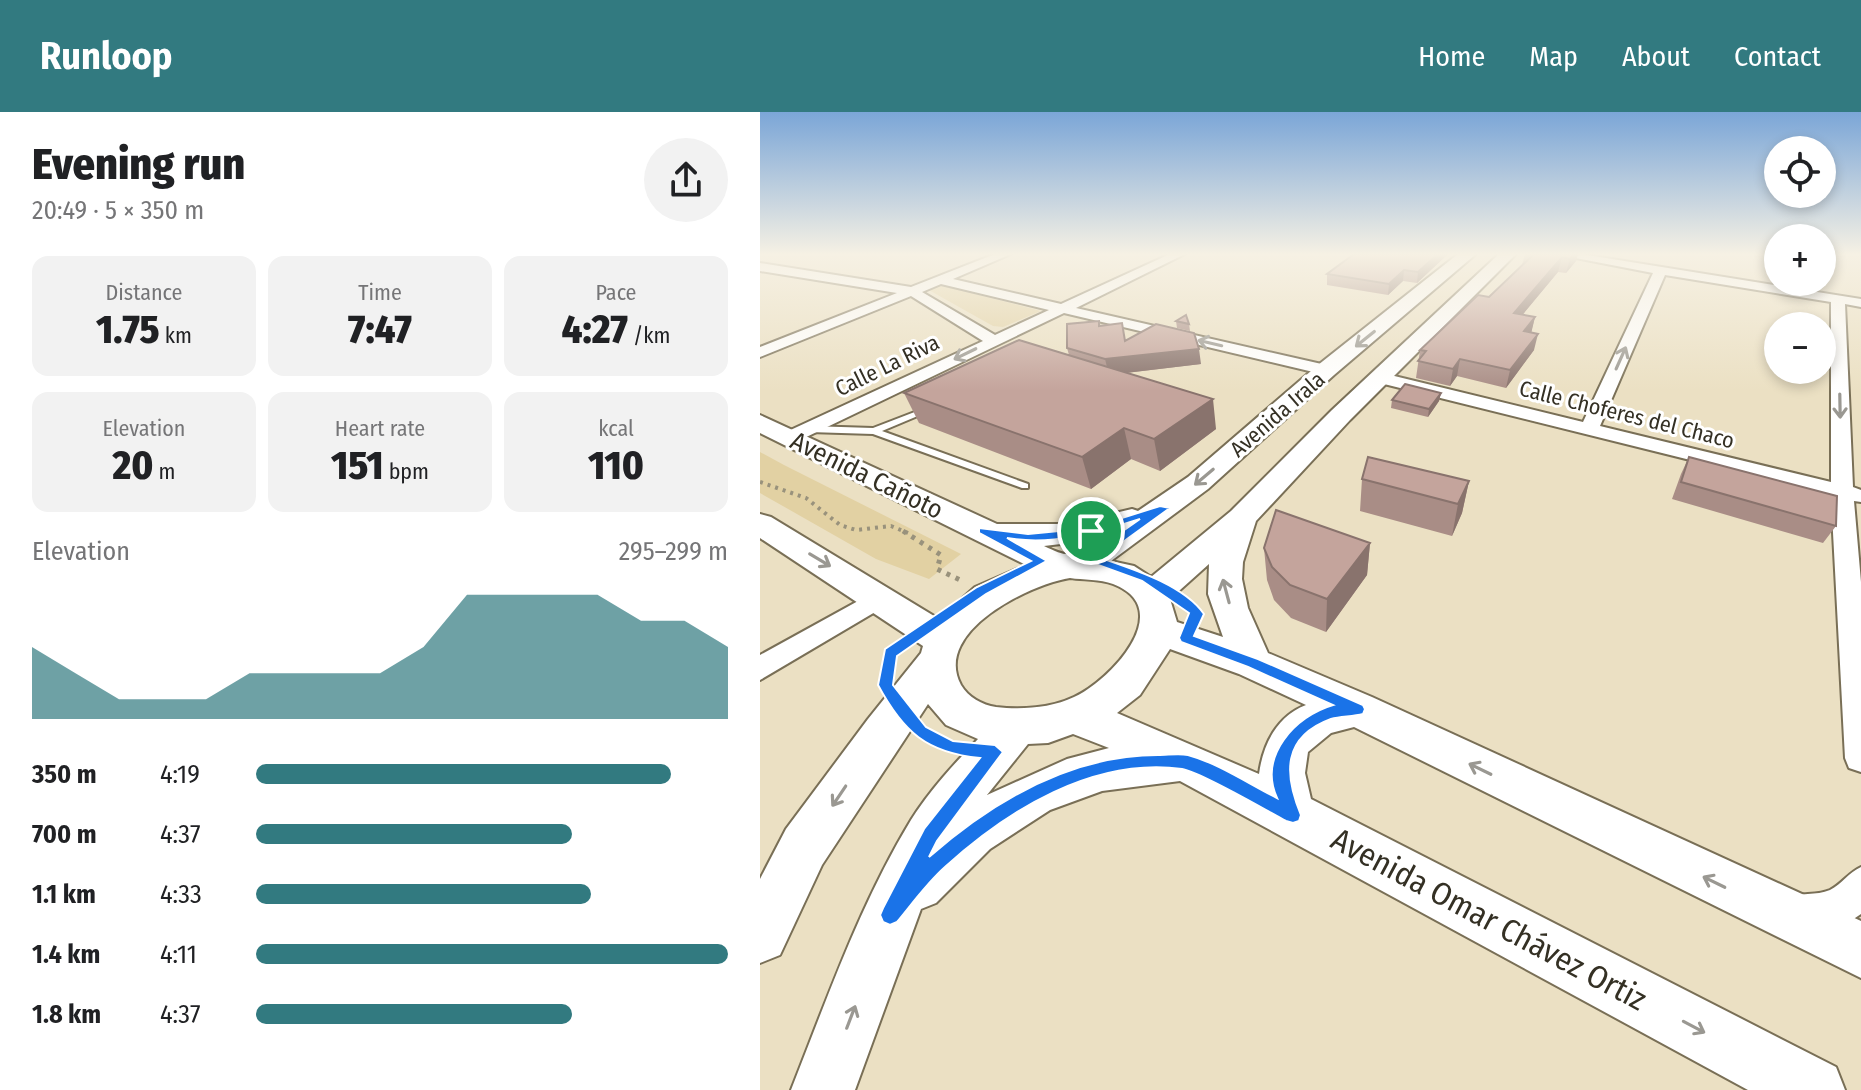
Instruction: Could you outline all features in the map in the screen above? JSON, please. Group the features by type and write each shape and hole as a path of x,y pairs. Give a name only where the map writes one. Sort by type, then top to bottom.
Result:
{"main road":[{"name":"Avenida Irala","path":"1070,568 1198,483 1326,370 1412,300"},
{"name":"Avenida Irala","path":"1155,613 1287,470 1462,300"},
{"name":"Avenida Cañoto","path":"760,423 800,433 983,530 1070,568"},
{"path":"983,530 1028,538 1063,536 1119,524 1164,508"},
{"path":"1242,518 1227,551 1222,579 1253,663"},
{"path":"760,524 878,599 936,644 941,688 958,711 990,724 1016,727 1046,724 1074,716 1104,702 1139,672 1153,651 1155,613 1139,584 1122,575 1070,568 1024,577 989,595 936,644 900,709 804,847 760,935"},
{"path":"1155,613 1253,663 1357,709 1861,950"},
{"path":"1293,815 1281,790 1281,763 1290,740 1308,723 1332,712 1357,709"},
{"name":"Avenida Omar Chávez Ortiz","path":"1074,716 1117,731 1186,762 1293,815 1760,1076 1813,1090"},
{"path":"823,1090 890,915 930,835 1016,727"},
{"path":"890,915 936,863 986,821 1057,782 1087,771 1137,762 1186,762"}],"street":[{"path":"760,352 890,300"},
{"path":"926,300 1000,343"},
{"path":"1022,300 1326,370"},
{"name":"Calle La Riva","path":"800,433 1000,343 1081,300"},
{"path":"1589,429 1647,300"},
{"path":"1861,303 1838,300 1852,494 1861,758"},
{"name":"Calle Choferes del Chaco","path":"1382,378 1852,494"},
{"path":"760,669 878,599"},
{"path":"1777,912 1822,913 1849,903 1861,886"}],"lane":[{"path":"800,433 874,431 944,402"},
{"path":"874,431 1025,486"}],"path":[{"path":"760,482 806,498 840,525 856,530 891,526 913,535 941,555 937,569 968,584"},
{"path":"900,709 885,685 890,653 936,644"}],"shaded area":[{"path":"946,300 997,300 1041,311 1003,327 993,326"},
{"path":"760,452 961,554 929,579 876,559 760,493"}],"building":[{"path":"1473,300 1525,300 1514,313 1535,317 1524,331 1538,334 1510,370 1460,359 1453,369 1418,361 1426,351 1420,350"},
{"path":"1186,315 1189,324 1176,321"},
{"path":"1099,321 1099,326 1122,323 1125,341 1156,324 1194,333 1199,349 1105,359 1067,348 1067,324"},
{"path":"1019,340 1213,399 1154,439 1124,428 1082,457 904,393"},
{"path":"1405,384 1441,393 1429,409 1392,400"},
{"path":"1368,457 1469,481 1458,504 1362,479"},
{"path":"1689,457 1837,496 1836,526 1681,482"},
{"path":"1276,510 1370,543 1327,599 1290,585 1272,567 1264,548"}],"route":[{"path":"1164,508 1091,559 1146,578 1194,609 1198,614 1186,638 1253,663 1357,709 1332,712 1308,723 1290,740 1281,763 1281,790 1293,815 1186,762 1137,762 1087,771 1057,782 986,821 936,863 890,915 930,835 995,752 951,748 920,732 885,685 890,653 981,591 1041,561 983,530 1028,538 1091,531 1164,508"}]}
